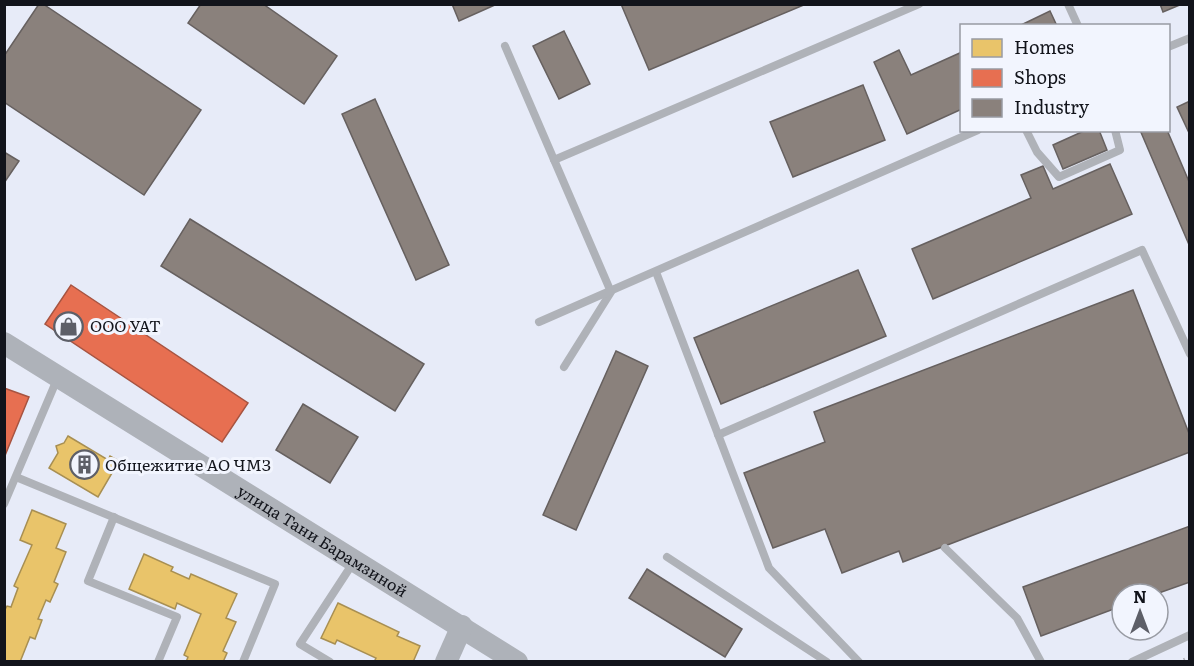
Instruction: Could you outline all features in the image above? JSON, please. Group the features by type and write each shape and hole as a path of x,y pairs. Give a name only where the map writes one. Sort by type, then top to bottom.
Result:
{"street":[{"name":"улица Тани Барамзиной","path":"4,343 517,662"},
{"path":"446,662 462,626"}],"lane":[{"path":"554,160 919,4"},
{"path":"1068,4 1077,24"},
{"path":"1170,46 1190,38"},
{"path":"505,46 611,292"},
{"path":"539,322 973,132"},
{"path":"1027,132 1037,152 1059,177 1120,150 1116,132"},
{"path":"718,435 1142,250 1190,354"},
{"path":"656,272 769,568 859,662"},
{"path":"564,367 611,292"},
{"path":"4,504 58,375"},
{"path":"16,477 275,584 243,662"},
{"path":"114,518 88,581 177,617 158,662"},
{"path":"945,548 1017,618 1041,662"},
{"path":"667,557 828,662"},
{"path":"330,662 300,644 355,560"},
{"path":"1132,662 1190,635"}],"path":[{"path":"1178,662 1190,657"}],"building: Homes":[{"name":"Общежитие АО ЧМЗ","path":"68,436 108,460 110,456 119,461 98,497 49,468 58,453 56,446 64,443"},
{"path":"32,510 66,524 56,548 66,552 54,582 58,584 50,602 46,600 38,619 42,620 35,639 30,637 20,662 4,662 4,611 7,606 11,607 18,588 14,586 32,545 20,540"},
{"path":"144,554 173,567 171,571 189,579 191,574 237,594 226,618 236,622 223,651 227,653 223,662 186,662 188,657 184,655 201,614 177,603 175,609 129,589"},
{"path":"338,603 399,632 397,636 420,646 413,662 374,662 376,658 337,640 335,644 321,638"}],"building: Shops":[{"path":"71,285 248,403 222,442 45,324"},
{"path":"4,388 29,397 4,458"}],"building: Industry":[{"path":"39,4 43,4 201,110 144,195 4,102 4,56"},
{"path":"201,4 263,4 337,56 304,104 188,23"},
{"path":"452,4 497,4 459,21"},
{"path":"621,4 806,4 649,70"},
{"path":"1160,4 1182,4 1163,12"},
{"path":"1050,11 1056,24 1023,24"},
{"path":"564,31 590,84 559,99 533,46"},
{"path":"899,50 911,75 960,53 960,110 907,134 874,62"},
{"path":"863,85 885,140 793,177 770,122"},
{"path":"375,99 449,265 416,280 342,114"},
{"path":"1190,101 1190,135 1177,107"},
{"path":"1082,132 1100,132 1107,150 1063,169 1053,145"},
{"path":"1141,132 1168,132 1190,184 1190,247"},
{"path":"4,152 19,161 4,183"},
{"path":"1110,164 1132,214 933,299 912,249 1031,198 1021,175 1043,166 1053,189"},
{"path":"190,219 424,364 395,411 161,266"},
{"path":"858,270 886,336 721,404 694,338"},
{"path":"1133,290 1190,436 1190,452 903,562 899,551 842,573 825,529 773,548 744,473 825,442 814,412"},
{"path":"616,351 648,366 576,530 543,515"},
{"path":"303,404 358,437 330,483 276,450"},
{"path":"1190,526 1190,582 1170,589 1170,582 1110,582 1110,610 1041,636 1023,587"},
{"path":"647,569 742,629 725,657 629,598"}],"place":[{"name":"ООО УАТ","path":"69,326"},
{"name":"Общежитие АО ЧМЗ","path":"84,465"}]}
